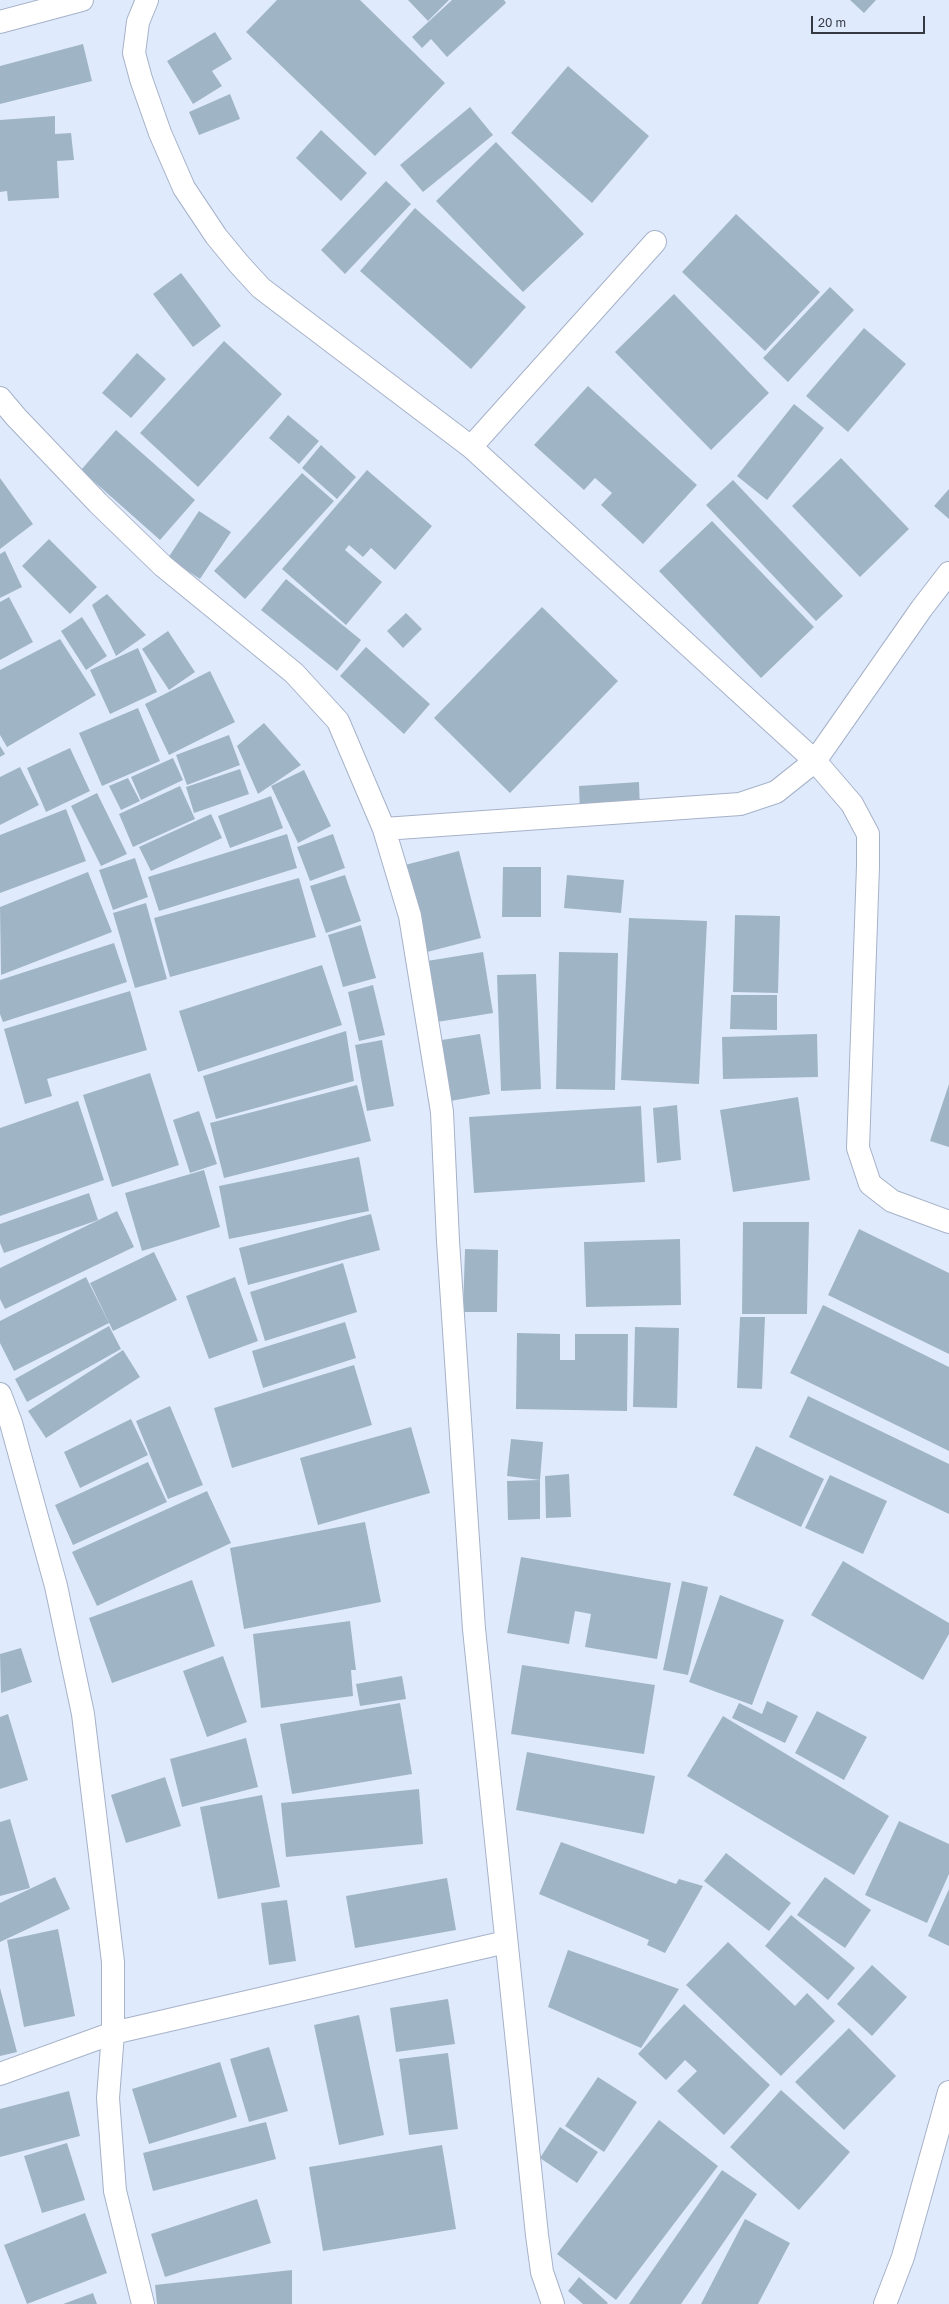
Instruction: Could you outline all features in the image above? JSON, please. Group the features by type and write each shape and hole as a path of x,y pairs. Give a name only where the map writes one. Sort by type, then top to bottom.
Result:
{"street":[{"path":"0,22 82,0"},
{"path":"147,0 138,22 134,53 160,133 184,188 216,236 261,288 471,447 815,761 852,804 868,834 858,1148 870,1184 892,1202 949,1222"},
{"path":"471,447 655,242"},
{"path":"0,398 16,417 98,503 162,566 294,673 338,721 384,829 410,916 442,1112 448,1241 474,1629 536,2235 542,2272 553,2304"},
{"path":"384,829 740,804 776,792 815,761 922,608 949,573"},
{"path":"0,1394 11,1424 56,1586 83,1714 113,1962 113,2033 108,2098 115,2191 142,2304"},
{"path":"0,2074 113,2033 506,1942"},
{"path":"885,2304 903,2257 949,2092"}],"building":[{"path":"277,0 360,0 445,83 375,156 246,32"},
{"path":"408,0 449,0 428,21"},
{"path":"452,0 504,0 506,3 447,57 431,39 422,48 412,37"},
{"path":"850,0 876,0 864,13"},
{"path":"215,32 232,59 212,71 222,86 193,104 167,61"},
{"path":"83,44 92,81 0,104 0,66"},
{"path":"568,66 649,136 592,203 511,133"},
{"path":"230,94 240,119 199,135 189,112"},
{"path":"470,107 493,135 423,192 400,165"},
{"path":"55,116 55,134 71,133 74,160 57,161 59,198 8,201 7,191 0,192 0,120"},
{"path":"321,130 367,173 341,201 296,158"},
{"path":"496,142 584,234 523,292 436,201"},
{"path":"386,181 411,204 345,274 321,250"},
{"path":"415,208 526,307 471,369 360,271"},
{"path":"736,214 820,292 765,351 682,272"},
{"path":"181,273 221,326 193,347 153,294"},
{"path":"830,287 854,310 788,382 763,358"},
{"path":"674,294 769,393 711,450 615,352"},
{"path":"864,328 906,364 848,432 806,396"},
{"path":"224,341 282,394 198,487 140,433"},
{"path":"137,353 166,379 131,418 102,393"},
{"path":"588,386 697,485 643,544 601,505 612,493 595,478 584,490 534,445"},
{"path":"794,404 824,428 767,500 737,476"},
{"path":"288,415 319,441 299,464 269,438"},
{"path":"116,430 195,500 160,540 81,470"},
{"path":"321,445 356,477 337,499 302,468"},
{"path":"841,458 909,529 860,577 792,506"},
{"path":"367,470 432,526 395,570 371,548 363,557 349,545 345,550 382,582 346,625 282,569"},
{"path":"302,473 334,501 245,599 214,571"},
{"path":"0,478 33,524 0,549"},
{"path":"733,480 843,596 816,621 706,505"},
{"path":"949,489 949,519 934,506"},
{"path":"199,511 231,532 200,579 168,558"},
{"path":"712,521 814,627 761,678 659,571"},
{"path":"49,539 97,587 70,614 22,566"},
{"path":"5,551 22,587 0,598 0,554"},
{"path":"286,579 361,640 337,671 261,610"},
{"path":"107,594 146,635 116,656 92,605"},
{"path":"9,597 33,642 0,660 0,602"},
{"path":"542,607 618,681 510,793 434,718"},
{"path":"406,613 422,629 403,648 387,631"},
{"path":"82,617 107,656 86,670 61,631"},
{"path":"168,631 195,672 169,690 142,649"},
{"path":"60,639 96,695 7,747 0,735 0,670"},
{"path":"366,647 430,704 404,734 340,676"},
{"path":"138,648 157,692 110,714 90,670"},
{"path":"210,671 235,722 169,755 145,704"},
{"path":"138,708 160,761 102,786 79,733"},
{"path":"264,723 301,765 258,794 237,746"},
{"path":"229,735 240,765 187,785 176,755"},
{"path":"0,746 5,754 0,757"},
{"path":"70,748 90,791 46,812 27,768"},
{"path":"173,758 183,780 141,800 131,777"},
{"path":"20,767 39,805 0,825 0,777"},
{"path":"240,769 249,794 194,813 186,787"},
{"path":"304,770 331,826 298,843 271,786"},
{"path":"128,778 140,801 121,810 109,786"},
{"path":"639,782 640,810 580,813 579,786"},
{"path":"180,786 195,819 133,847 119,814"},
{"path":"97,793 127,854 101,866 71,806"},
{"path":"271,796 283,828 230,848 218,816"},
{"path":"66,809 86,861 0,893 0,835"},
{"path":"211,814 222,838 151,871 139,847"},
{"path":"287,834 297,868 159,911 148,877"},
{"path":"333,834 345,868 310,881 297,847"},
{"path":"459,851 481,938 427,952 405,865"},
{"path":"135,858 148,897 113,910 99,870"},
{"path":"503,867 541,867 541,917 502,917"},
{"path":"88,872 112,932 1,975 0,907"},
{"path":"345,875 361,921 326,933 310,886"},
{"path":"567,875 624,880 621,913 564,908"},
{"path":"299,878 316,937 170,977 154,918"},
{"path":"146,903 167,979 135,988 113,913"},
{"path":"735,915 780,916 778,993 733,992"},
{"path":"629,918 707,921 699,1084 621,1080"},
{"path":"361,925 376,978 343,987 328,935"},
{"path":"114,943 127,982 3,1022 0,1014 0,980"},
{"path":"483,952 493,1013 437,1022 427,961"},
{"path":"559,952 618,953 615,1090 556,1089"},
{"path":"322,965 342,1025 198,1072 179,1011"},
{"path":"536,974 541,1089 501,1091 497,975"},
{"path":"373,985 385,1035 359,1041 348,992"},
{"path":"130,991 147,1050 47,1079 52,1096 25,1104 4,1029"},
{"path":"731,995 777,995 777,1030 730,1029"},
{"path":"346,1031 354,1081 216,1119 203,1076"},
{"path":"480,1034 490,1094 439,1103 429,1042"},
{"path":"817,1034 818,1077 723,1079 722,1037"},
{"path":"382,1040 394,1106 367,1111 355,1045"},
{"path":"150,1073 179,1165 112,1187 83,1095"},
{"path":"949,1084 949,1147 930,1141"},
{"path":"357,1085 371,1141 224,1178 210,1123"},
{"path":"798,1097 810,1180 733,1192 720,1110"},
{"path":"78,1101 104,1180 0,1216 0,1128"},
{"path":"677,1105 681,1160 657,1163 653,1108"},
{"path":"641,1106 645,1182 474,1193 469,1117"},
{"path":"199,1111 217,1164 190,1173 173,1120"},
{"path":"359,1157 369,1211 229,1239 219,1186"},
{"path":"204,1170 220,1227 142,1251 125,1193"},
{"path":"89,1193 98,1220 4,1253 0,1243 0,1224"},
{"path":"117,1211 134,1247 5,1309 0,1299 0,1268"},
{"path":"371,1214 380,1250 248,1285 239,1248"},
{"path":"743,1222 809,1222 807,1314 742,1314"},
{"path":"859,1229 949,1273 949,1354 828,1295"},
{"path":"680,1239 681,1305 586,1307 584,1242"},
{"path":"465,1249 498,1250 497,1312 463,1312"},
{"path":"154,1252 177,1300 113,1331 90,1283"},
{"path":"343,1263 357,1312 265,1341 250,1292"},
{"path":"86,1277 109,1323 14,1371 0,1343 0,1321"},
{"path":"235,1277 258,1341 209,1359 186,1296"},
{"path":"823,1305 949,1367 949,1451 790,1373"},
{"path":"740,1317 765,1317 762,1389 737,1388"},
{"path":"345,1322 356,1358 263,1388 252,1351"},
{"path":"109,1326 121,1349 27,1402 15,1379"},
{"path":"635,1327 679,1328 677,1408 633,1407"},
{"path":"517,1333 560,1334 560,1360 575,1360 575,1334 628,1334 627,1411 516,1409"},
{"path":"123,1350 140,1377 46,1438 28,1411"},
{"path":"354,1365 372,1425 232,1468 214,1408"},
{"path":"808,1396 949,1464 949,1514 789,1437"},
{"path":"170,1406 203,1485 168,1499 136,1421"},
{"path":"131,1419 148,1455 80,1488 64,1452"},
{"path":"411,1427 430,1493 318,1525 300,1458"},
{"path":"511,1439 543,1442 540,1480 507,1476"},
{"path":"756,1446 824,1479 801,1527 733,1495"},
{"path":"148,1462 167,1502 73,1545 55,1505"},
{"path":"569,1474 571,1517 546,1518 545,1476"},
{"path":"830,1475 887,1501 863,1554 805,1528"},
{"path":"540,1480 540,1519 508,1520 507,1481"},
{"path":"207,1491 231,1543 97,1606 72,1552"},
{"path":"365,1522 381,1602 244,1629 230,1548"},
{"path":"521,1557 671,1583 657,1659 585,1647 591,1614 575,1611 569,1644 507,1633"},
{"path":"843,1561 949,1623 949,1634 923,1680 811,1615"},
{"path":"192,1580 215,1646 112,1683 89,1618"},
{"path":"682,1581 708,1587 688,1675 663,1670"},
{"path":"720,1595 784,1620 752,1705 689,1682"},
{"path":"350,1621 356,1670 351,1670 353,1696 261,1708 253,1634"},
{"path":"21,1648 32,1682 1,1693 0,1654"},
{"path":"223,1656 247,1722 207,1737 183,1671"},
{"path":"522,1665 655,1685 644,1754 511,1734"},
{"path":"402,1676 406,1699 360,1706 356,1684"},
{"path":"767,1701 798,1716 785,1743 732,1718 739,1703 762,1714"},
{"path":"400,1703 412,1774 292,1794 280,1724"},
{"path":"817,1711 867,1737 844,1780 795,1753"},
{"path":"8,1714 28,1780 0,1789 0,1717"},
{"path":"723,1716 889,1816 854,1875 687,1776"},
{"path":"246,1738 258,1787 182,1807 170,1759"},
{"path":"527,1752 655,1776 644,1834 516,1810"},
{"path":"165,1777 181,1826 126,1843 111,1795"},
{"path":"419,1789 423,1844 286,1857 281,1803"},
{"path":"262,1795 280,1887 218,1899 200,1807"},
{"path":"10,1819 30,1888 0,1896 0,1822"},
{"path":"899,1821 949,1844 949,1874 927,1923 865,1895"},
{"path":"561,1842 676,1884 679,1879 703,1886 665,1953 647,1945 649,1940 539,1894"},
{"path":"726,1853 791,1903 769,1931 704,1881"},
{"path":"55,1877 70,1909 0,1942 0,1903"},
{"path":"825,1877 871,1910 845,1948 797,1915"},
{"path":"447,1878 456,1930 355,1948 346,1896"},
{"path":"949,1889 949,1946 928,1936"},
{"path":"287,1900 296,1961 269,1965 261,1903"},
{"path":"791,1915 855,1968 828,2000 765,1946"},
{"path":"58,1929 75,2016 24,2027 7,1940"},
{"path":"728,1942 795,2006 807,1993 835,2021 781,2076 686,1985"},
{"path":"568,1950 679,1989 641,2048 548,2007"},
{"path":"872,1965 907,1997 872,2036 837,2004"},
{"path":"0,1988 17,2052 0,2056"},
{"path":"448,1999 455,2044 396,2052 390,2008"},
{"path":"684,2004 770,2085 724,2135 677,2091 697,2071 685,2060 666,2080 638,2054"},
{"path":"359,2015 384,2135 339,2145 314,2025"},
{"path":"849,2028 896,2076 844,2130 795,2082"},
{"path":"269,2047 288,2111 249,2122 230,2059"},
{"path":"448,2053 458,2129 409,2135 399,2059"},
{"path":"220,2062 237,2117 149,2144 132,2089"},
{"path":"598,2077 637,2102 604,2152 565,2126"},
{"path":"781,2090 850,2152 799,2210 730,2147"},
{"path":"69,2091 80,2136 0,2157 0,2109"},
{"path":"659,2120 718,2166 616,2300 557,2254"},
{"path":"266,2122 276,2159 153,2191 143,2153"},
{"path":"560,2127 598,2152 577,2183 540,2158"},
{"path":"67,2143 85,2200 42,2213 24,2156"},
{"path":"442,2145 456,2229 323,2251 309,2167"},
{"path":"722,2170 757,2194 681,2304 629,2304"},
{"path":"257,2199 271,2243 165,2277 151,2234"},
{"path":"85,2213 107,2273 27,2304 4,2245"},
{"path":"745,2219 790,2243 758,2304 701,2304"},
{"path":"292,2270 292,2304 157,2304 155,2285"},
{"path":"579,2277 608,2303 583,2304 568,2291"},
{"path":"93,2293 97,2304 63,2304"}]}
